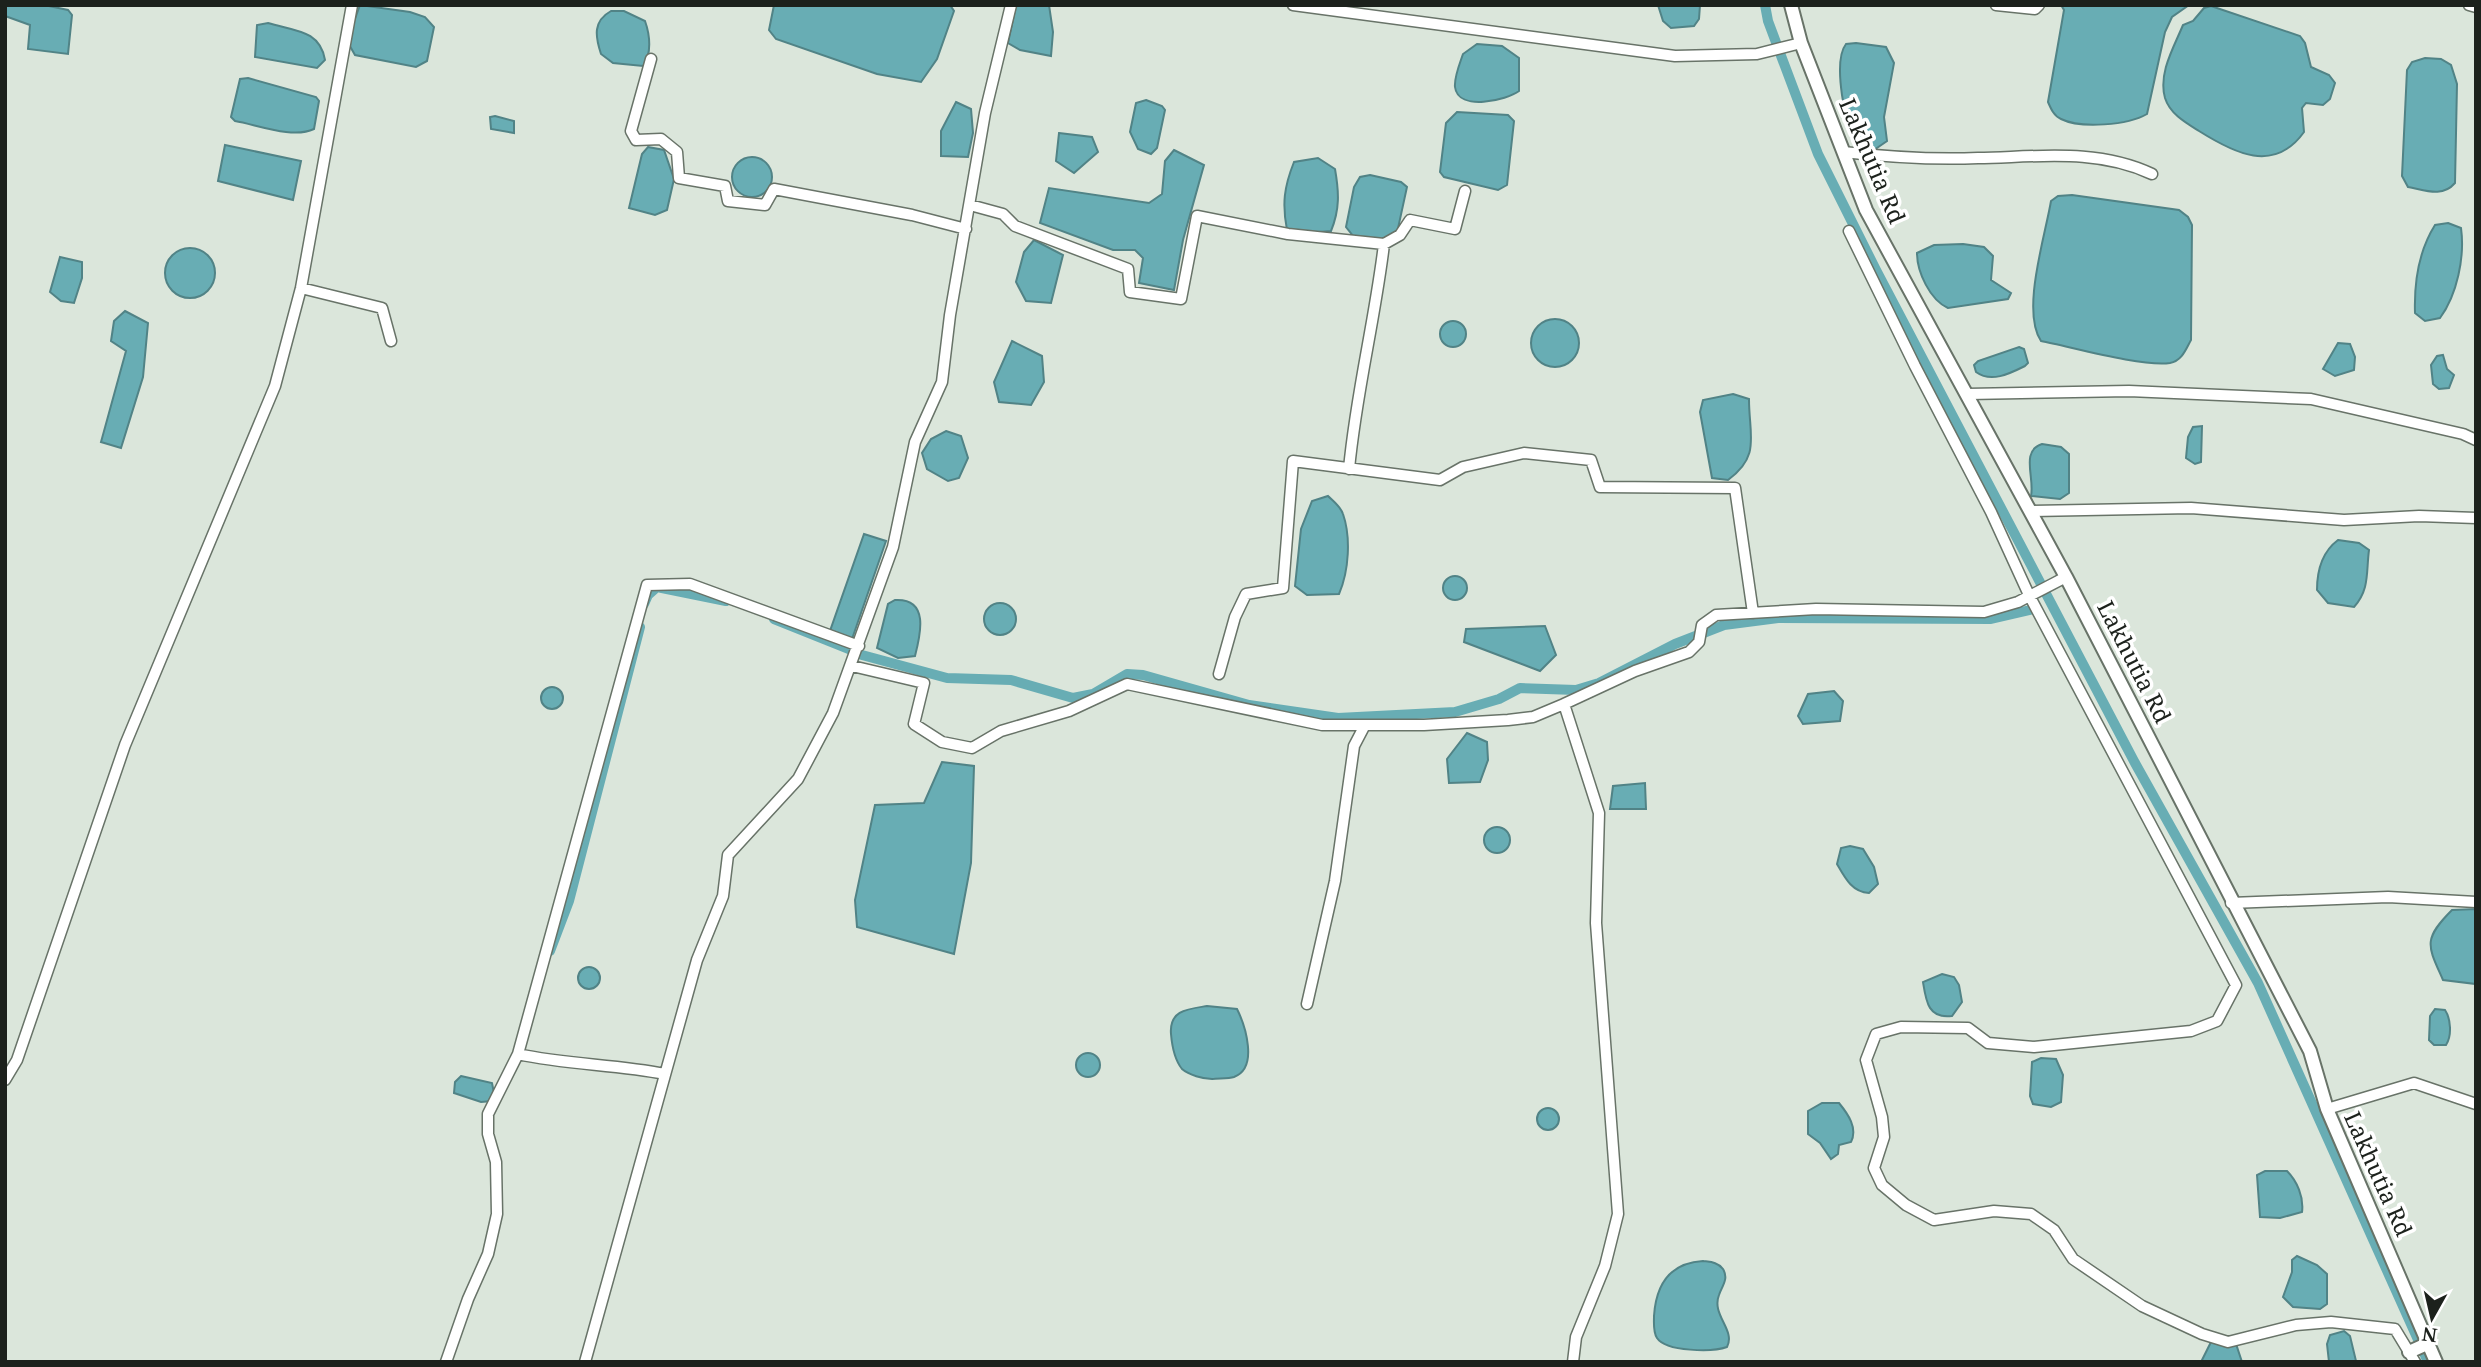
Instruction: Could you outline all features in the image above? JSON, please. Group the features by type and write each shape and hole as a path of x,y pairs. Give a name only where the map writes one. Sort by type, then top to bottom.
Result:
{"street":[{"path":"5,1080 17,1060 125,745 275,386 301,288 352,5"},
{"path":"585,1362 697,960 723,896 728,855 798,779 833,713 893,547 915,442 942,382 950,315 985,113 1010,5"},
{"path":"1293,5 1675,56 1757,54 1801,44"},
{"name":"Lakhutia Rd","path":"1791,5 1801,44 1866,210 2066,577 2231,903 2310,1051 2327,1109 2436,1362"},
{"path":"1996,5 2026,10 2035,9 2039,5"},
{"path":"2469,5 2476,7"},
{"path":"651,59 631,131 636,140 662,139 677,152 679,178 725,186 729,201 765,205 774,189 912,215 966,229"},
{"path":"1843,152 1924,158 2079,156 2127,163 2152,174"},
{"path":"970,205 1003,214 1027,231 1128,269 1130,292 1181,299 1197,216 1288,234 1384,244 1400,235 1410,220 1455,229 1465,191"},
{"path":"1849,230 2029,595 2236,985 2217,1021 2191,1031 2034,1047 1988,1043 1968,1028 1901,1027 1876,1034 1866,1060 1882,1117 1884,1137 1874,1168 1877,1179 1906,1205 1934,1220 1994,1211 2031,1214 2054,1230 2073,1259 2142,1306 2202,1334 2228,1342 2296,1325 2356,1324 2395,1329 2412,1357 2429,1343"},
{"path":"1349,469 1354,419 1379,287 1384,244"},
{"path":"301,288 382,308 391,341"},
{"path":"1968,394 2129,391 2311,399 2463,434 2476,440"},
{"path":"1219,674 1235,617 1247,594 1283,588 1293,461 1440,480 1463,467 1524,453 1591,460 1600,487 1735,488 1753,613"},
{"path":"2030,511 2191,508 2344,520 2418,516 2476,518"},
{"path":"852,666 923,683 914,724 943,742 972,748 1001,732 1069,711 1127,684 1322,725 1508,720 1533,717 1635,671 1689,652 1699,642 1702,625 1716,615 1816,609 1984,612 2018,603 2066,577"},
{"path":"446,1362 468,1299 488,1254 497,1214 496,1162 488,1134 488,1114 518,1054 647,585 690,584 859,646"},
{"path":"1564,704 1598,813 1597,923 1618,1214 1605,1266 1576,1337 1573,1362"},
{"path":"1307,1004 1335,881 1354,746 1365,725"},
{"path":"2231,903 2388,897 2476,902"},
{"path":"518,1054 574,1065 629,1067 665,1074"},
{"path":"2327,1109 2414,1083 2476,1104"}],"water":[{"path":"5,5 44,5 68,10 72,15 68,54 28,49 30,25 5,16"},
{"path":"360,5 410,12 425,17 434,27 427,61 416,67 355,55 347,41"},
{"path":"774,5 950,5 954,11 937,59 921,82 877,74 776,39 769,30"},
{"path":"1016,5 1049,5 1053,32 1051,56 1020,50 1008,43"},
{"path":"1658,5 1700,5 1699,19 1694,26 1671,28 1663,21"},
{"path":"2061,5 2189,5 2172,17 2165,32 2147,114 2128,121 2092,125 2070,122 2055,114 2048,102 2064,10"},
{"path":"2211,6 2300,36 2305,43 2311,67 2329,75 2335,83 2330,99 2323,105 2306,103 2302,108 2304,132 2280,153 2253,156 2226,146 2184,121 2167,104 2163,89 2165,70 2183,25 2193,21 2204,8"},
{"path":"611,11 624,11 645,21 649,44 648,56 643,66 613,63 601,54 598,24"},
{"path":"268,23 297,30 312,37 322,50 325,60 317,68 255,57 257,25"},
{"path":"1477,44 1502,46 1519,58 1519,91 1504,98 1484,102 1473,102 1458,95 1455,79 1463,54"},
{"path":"1846,44 1886,47 1894,63 1884,117 1887,141 1874,150 1856,147 1842,95 1842,53"},
{"path":"2425,58 2441,59 2451,65 2457,84 2455,183 2439,192 2408,187 2402,176 2407,70 2412,62"},
{"path":"248,78 316,97 319,101 314,129 306,132 286,132 235,121 231,117 240,79"},
{"path":"1146,100 1162,106 1165,110 1157,148 1151,154 1138,149 1130,132 1136,103"},
{"path":"956,102 971,109 973,133 968,157 941,156 941,131"},
{"path":"1457,112 1508,115 1514,121 1507,185 1498,190 1444,177 1440,172 1446,123"},
{"path":"490,117 514,121 514,133 491,129"},
{"path":"1059,133 1092,137 1098,152 1074,173 1056,161"},
{"path":"225,145 301,161 293,200 218,181"},
{"path":"648,147 664,150 674,179 667,210 655,215 629,208 642,154"},
{"path":"1174,150 1204,165 1183,240 1174,290 1139,283 1143,258 1135,250 1113,250 1040,223 1049,188 1149,203 1162,194 1165,161"},
{"path":"752,157 766,163 772,177 766,191 752,197 738,191 732,177 738,163"},
{"path":"1318,158 1335,169 1338,200 1331,231 1306,233 1287,230 1285,196 1294,162"},
{"path":"1370,175 1401,182 1407,187 1397,233 1386,241 1354,237 1346,227 1354,187 1360,177"},
{"path":"2072,195 2179,210 2188,217 2192,225 2191,340 2178,360 2170,363 2142,362 2041,341 2035,328 2034,293 2051,201 2058,196"},
{"path":"2448,223 2461,228 2462,251 2458,275 2451,298 2440,318 2425,321 2415,313 2418,268 2435,225"},
{"path":"1034,240 1063,255 1051,303 1026,301 1016,282 1024,252"},
{"path":"1963,244 1984,247 1993,256 1991,280 2011,293 2008,299 1948,308 1930,292 1922,277 1917,253 1934,245"},
{"path":"190,248 208,255 215,273 208,291 190,298 172,291 165,273 172,255"},
{"path":"60,257 82,262 82,278 74,303 61,301 50,292"},
{"path":"125,311 148,323 143,377 121,448 101,442 126,351 111,341 114,321"},
{"path":"1555,319 1572,326 1579,343 1572,360 1555,367 1538,360 1531,343 1538,326"},
{"path":"1453,321 1462,325 1466,334 1462,343 1453,347 1444,343 1440,334 1444,325"},
{"path":"1012,341 1042,356 1044,382 1031,405 999,402 994,382"},
{"path":"2338,343 2350,344 2355,357 2354,370 2335,376 2323,369"},
{"path":"2019,347 2024,349 2028,363 2025,366 1994,377 1976,372 1974,365 1978,361"},
{"path":"2443,355 2447,369 2454,375 2449,388 2439,389 2433,384 2431,365 2437,356"},
{"path":"1733,394 1749,399 1749,454 1738,471 1728,480 1712,478 1700,412 1703,400"},
{"path":"2202,426 2201,462 2195,464 2186,458 2188,437 2193,427"},
{"path":"946,431 961,436 968,458 959,478 948,481 927,469 922,453 931,439"},
{"path":"2042,444 2061,447 2069,454 2069,493 2060,499 2031,496 2030,459 2035,448"},
{"path":"1328,496 1341,509 1346,523 1348,543 1345,575 1339,594 1307,595 1295,586 1301,529 1312,501"},
{"path":"864,534 886,541 852,639 830,631"},
{"path":"2338,540 2359,543 2369,550 2365,587 2354,607 2328,603 2317,590 2322,562 2328,550"},
{"path":"1455,576 1464,579 1467,588 1464,597 1455,600 1446,597 1443,588 1446,579"},
{"path":"895,600 906,601 918,611 920,628 915,656 898,658 877,648 888,604"},
{"path":"1000,603 1011,608 1016,619 1011,630 1000,635 989,630 984,619 989,608"},
{"path":"1545,626 1556,655 1540,671 1464,642 1466,629"},
{"path":"552,687 562,694 563,698 556,708 552,709 542,702 541,698 548,688"},
{"path":"1834,691 1843,701 1840,721 1803,724 1798,716 1808,694"},
{"path":"1467,733 1487,742 1488,760 1480,782 1449,783 1447,759"},
{"path":"942,762 974,766 971,863 954,954 857,927 855,900 875,805 924,803"},
{"path":"1645,783 1646,809 1610,809 1613,786"},
{"path":"1497,827 1506,831 1510,840 1506,849 1497,853 1488,849 1484,840 1488,831"},
{"path":"1850,846 1863,849 1874,867 1878,884 1869,893 1854,887 1837,864 1841,848"},
{"path":"2476,909 2476,984 2443,980 2431,951 2432,936 2452,910"},
{"path":"589,967 597,970 600,978 597,986 589,989 581,986 578,978 581,970"},
{"path":"1942,974 1954,977 1959,985 1962,1002 1952,1016 1933,1012 1925,996 1923,982"},
{"path":"1207,1006 1237,1009 1240,1016 1246,1035 1248,1056 1242,1072 1234,1077 1212,1079 1196,1076 1182,1069 1175,1057 1171,1034 1173,1020 1181,1012"},
{"path":"2435,1009 2445,1010 2449,1018 2450,1032 2446,1045 2434,1045 2429,1040 2430,1016"},
{"path":"1088,1053 1097,1056 1100,1065 1097,1074 1088,1077 1079,1074 1076,1065 1079,1056"},
{"path":"2041,1058 2056,1059 2063,1075 2061,1102 2051,1107 2033,1104 2030,1096 2032,1062"},
{"path":"461,1076 492,1083 492,1101 481,1102 454,1093 455,1082"},
{"path":"1822,1103 1839,1103 1853,1126 1851,1142 1839,1145 1838,1154 1831,1159 1820,1143 1808,1134 1808,1111"},
{"path":"1548,1108 1556,1111 1559,1119 1556,1127 1548,1130 1540,1127 1537,1119 1540,1111"},
{"path":"2265,1171 2287,1171 2299,1190 2302,1212 2280,1218 2260,1217 2257,1175"},
{"path":"2297,1256 2317,1265 2327,1274 2327,1304 2320,1309 2293,1307 2283,1297 2292,1272 2292,1260"},
{"path":"1703,1261 1719,1265 1725,1273 1717,1302 1728,1335 1727,1347 1690,1350 1662,1343 1654,1331 1655,1305 1661,1286 1673,1271 1681,1266"},
{"path":"2344,1331 2350,1336 2356,1361 2329,1362 2327,1344 2330,1335"},
{"path":"2211,1342 2236,1344 2242,1362 2201,1362"}],"waterway":[{"path":"1765,5 1768,21 1818,154 1876,270 2135,763 2258,983 2428,1362"},
{"path":"644,604 648,595 657,587 726,601"},
{"path":"862,655 947,678 1011,680 1073,698 1093,694 1127,674 1143,675 1249,705 1338,718 1455,712 1499,699 1520,688 1576,690 1599,683 1675,644 1724,625 1778,618 1991,619 2030,610"},
{"path":"774,619 849,649"},
{"path":"550,951 569,901 640,627"}]}
